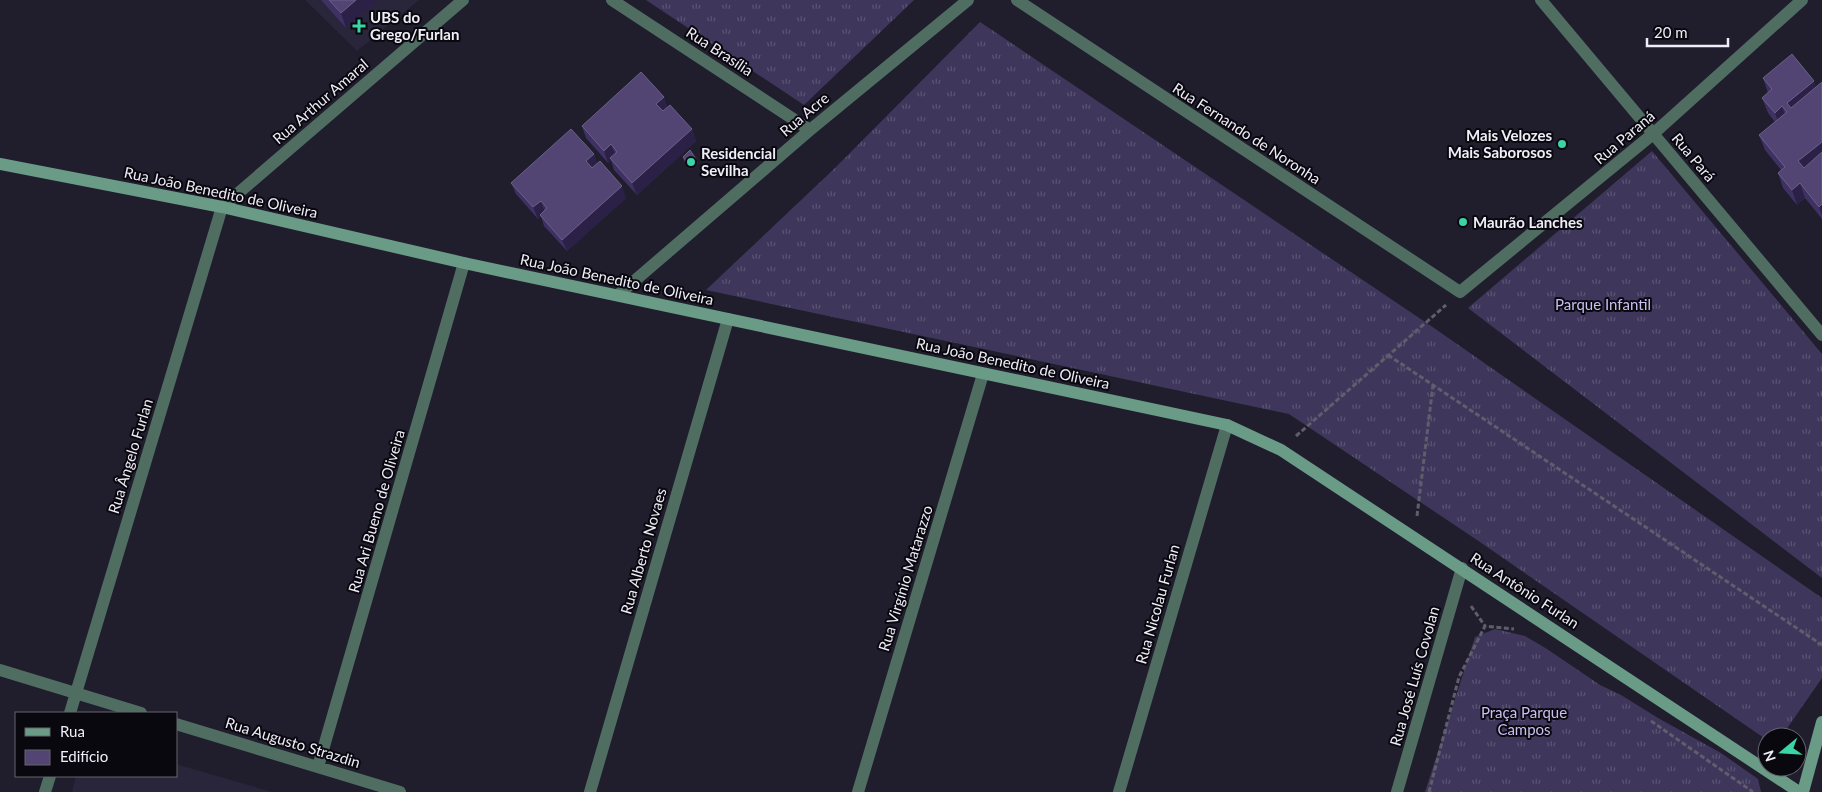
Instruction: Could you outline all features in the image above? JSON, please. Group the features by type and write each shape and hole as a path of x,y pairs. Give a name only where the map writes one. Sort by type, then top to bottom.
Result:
{"street":[{"name":"Rua Arthur Amaral","path":"222,207 463,0"},
{"name":"Rua Brasília","path":"612,0 810,130"},
{"name":"Rua Acre","path":"618,296 810,130 968,0"},
{"name":"Rua Fernando de Noronha","path":"1017,0 1460,292"},
{"name":"Rua Pará","path":"1541,0 1822,335"},
{"name":"Rua Paraná","path":"1460,292 1653,134 1802,0"},
{"name":"Rua João Benedito de Oliveira","path":"0,164 222,207 464,263 1226,425"},
{"name":"Rua Ângelo Furlan","path":"70,712 222,207"},
{"name":"Rua Ari Bueno de Oliveira","path":"318,767 464,263"},
{"name":"Rua Alberto Novaes","path":"590,792 728,319"},
{"name":"Rua Virgínio Matarazzo","path":"858,792 983,374"},
{"name":"Rua Antônio Furlan","path":"1226,425 1281,450 1801,792"},
{"name":"Rua Nicolau Furlan","path":"1119,792 1226,425"},
{"name":"Rua José Luís Covolan","path":"1397,792 1462,568"},
{"path":"0,670 138,712"},
{"path":"1801,792 1822,722"},
{"name":"Rua Augusto Strazdin","path":"178,725 400,792"},
{"path":"45,792 50,777"}],"path":[{"path":"1281,450 1460,292"},
{"path":"1388,355 1822,644"},
{"path":"1414,537 1433,385"},
{"path":"1429,792 1459,677 1485,626 1515,629"},
{"path":"1643,716 1753,792"}],"shaded area":[{"name":"UBS do Grego/Furlan","path":"305,0 419,0 357,51"},
{"path":"178,765 272,792 72,792 76,777 178,777"}],"green space":[{"path":"646,0 914,0 804,105"},
{"path":"980,22 1434,328 1822,598 1822,678 1788,727 1757,727 1757,733 1477,540 1289,414 706,290 835,168"},
{"name":"Parque Infantil","path":"1652,151 1822,354 1822,578 1468,308"},
{"name":"Praça Parque Campos","path":"1495,629 1525,636 1600,685 1621,695 1721,753 1758,779 1761,792 1425,792 1475,637"}],"building":[{"path":"329,0 356,0 341,13"},
{"path":"1792,54 1814,81 1787,103 1791,108 1822,82 1822,142 1798,161 1804,168 1822,152 1822,204 1819,207 1800,183 1792,190 1778,173 1785,167 1759,135 1787,112 1782,106 1775,113 1762,98 1772,89 1763,78"},
{"path":"641,72 664,97 656,104 663,111 670,105 692,129 632,183 610,158 617,152 611,144 604,151 582,126"},
{"path":"571,129 594,154 586,161 592,168 600,161 622,186 562,240 540,215 547,208 541,201 533,207 511,183"},
{"path":"690,150 696,159 689,165 683,157"}],"place":[{"name":"UBS do Grego/Furlan","path":"359,26"},
{"name":"Mais Velozes Mais Saborosos","path":"1562,144"},
{"name":"Residencial Sevilha","path":"691,162"},
{"name":"Maurão Lanches","path":"1463,222"}]}
